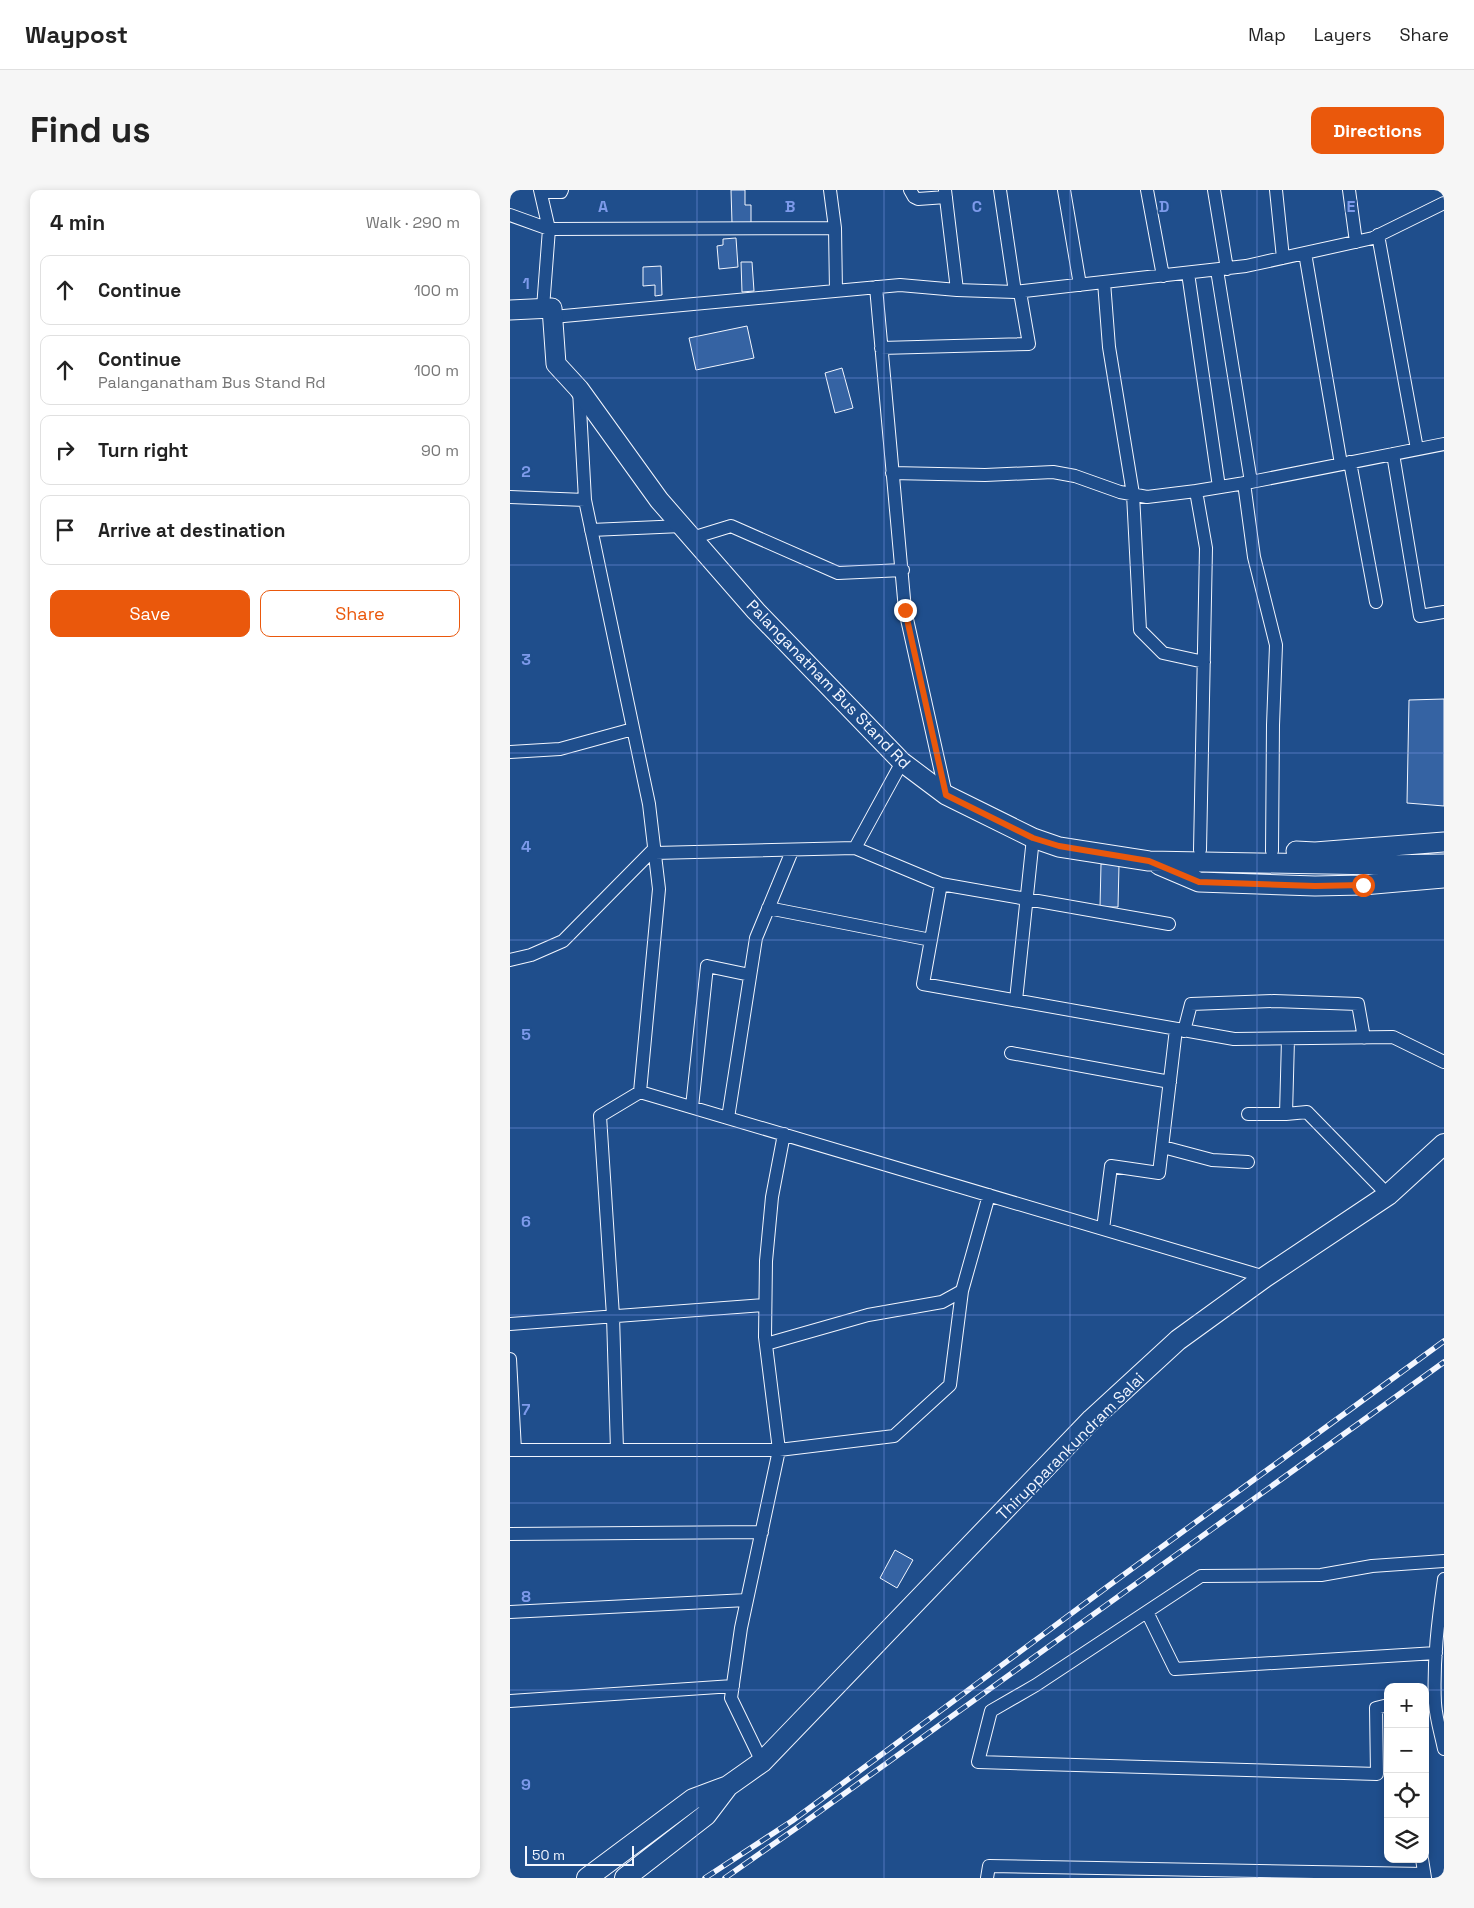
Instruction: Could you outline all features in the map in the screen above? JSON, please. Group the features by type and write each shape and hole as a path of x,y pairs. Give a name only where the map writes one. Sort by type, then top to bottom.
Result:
{"main road":[{"name":"Thirupparankundram Salai","path":"586,1878 694,1799 728,1786 762,1762 1092,1419 1178,1340 1265,1277 1388,1195 1444,1144"},
{"name":"Thirupparankundram Salai","path":"625,1878 706,1815 728,1786"}],"street":[{"path":"548,313 549,229 540,191 561,192 562,190"},
{"path":"830,190 835,228 836,291"},
{"path":"910,190 914,197 918,199 945,194 958,290"},
{"path":"881,348 1029,344 1000,190"},
{"path":"1064,190 1080,285"},
{"path":"1147,190 1163,276"},
{"path":"1214,190 1248,482 1254,557 1276,645 1272,851"},
{"path":"1276,190 1284,258"},
{"path":"1349,190 1356,242"},
{"path":"510,310 548,313 900,285 958,290 1018,292 1163,276 1246,266 1376,237 1444,202"},
{"path":"510,215 549,229 835,228"},
{"path":"1353,222 1376,237 1418,449"},
{"path":"1305,253 1346,463 1376,602"},
{"path":"1188,273 1219,487"},
{"path":"1104,282 1109,347 1133,494 1140,630 1162,653 1204,662"},
{"path":"876,287 905,610 946,795"},
{"name":"Palanganatham Bus Stand Rd","path":"548,313 556,364 579,389 659,500 756,611 902,762 946,795 1033,838 1059,846 1149,861 1380,866 1444,864"},
{"path":"579,389 585,500 649,804 659,889 640,1092"},
{"path":"892,473 984,475 1053,472 1075,476 1120,492 1147,497 1248,482 1444,444"},
{"path":"1393,454 1420,616 1444,612"},
{"path":"1196,491 1206,548 1200,850"},
{"path":"510,497 585,500"},
{"path":"591,530 687,532 731,526 838,573 902,570"},
{"path":"510,752 560,749 633,729"},
{"path":"855,848 902,762"},
{"path":"1016,1000 1033,838"},
{"path":"1149,861 1200,850 1315,852 1444,842"},
{"path":"510,960 531,955 564,941 655,851 792,851 855,848 941,884 1169,924"},
{"path":"728,1118 756,938 792,851"},
{"path":"1149,861 1199,882 1315,886 1363,885 1444,878"},
{"path":"941,884 923,984 1234,1040 1394,1037 1444,1062"},
{"path":"768,908 931,940"},
{"path":"692,1107 707,966 750,975"},
{"path":"1103,1228 1111,1166 1159,1173 1170,1082 1180,1030 1191,1004 1274,1001 1358,1004 1364,1038"},
{"path":"1286,1114 1288,1039"},
{"path":"1011,1053 1170,1082"},
{"path":"617,1450 613,1316 600,1116 640,1092 1265,1277"},
{"path":"1248,1114 1307,1112 1388,1195"},
{"path":"762,1762 731,1698 741,1628 779,1450 766,1344 766,1261 772,1197 784,1134"},
{"path":"1162,1147 1212,1160 1248,1162"},
{"path":"510,1359 512,1450 779,1450 894,1436 950,1385 962,1291 989,1194"},
{"path":"766,1344 868,1315 942,1302 962,1291"},
{"path":"510,1324 766,1305"},
{"path":"510,1534 762,1532"},
{"path":"1384,1706 1376,1708 1382,1775 978,1762 991,1711 1036,1685 1201,1576 1321,1575 1372,1566 1444,1561"},
{"path":"1444,1579 1438,1645 1430,1697 1435,1705 1444,1749"},
{"path":"510,1612 747,1600"},
{"path":"1147,1612 1175,1670 1438,1645"},
{"path":"510,1701 733,1686"},
{"path":"987,1878 989,1866 1425,1876 1423,1863"}],"building":[{"path":"731,190 745,190 745,205 751,205 751,223 732,223"},
{"path":"736,238 738,267 719,269 717,246 723,245 723,239"},
{"path":"741,262 752,262 754,291 742,292"},
{"path":"661,266 662,295 655,296 655,285 643,286 643,267"},
{"path":"747,326 754,358 696,370 689,338"},
{"path":"842,368 853,408 835,413 825,373"},
{"path":"1444,699 1444,806 1407,803 1409,700"},
{"path":"1101,864 1119,865 1118,907 1100,907"},
{"path":"895,1550 913,1560 897,1588 880,1578"}],"railway":[{"path":"705,1878 792,1821 1111,1584 1444,1341"},
{"path":"725,1878 1444,1362"}],"route":[{"path":"905,610 946,795 1033,838 1059,846 1149,861 1199,882 1315,886 1363,885"}]}
